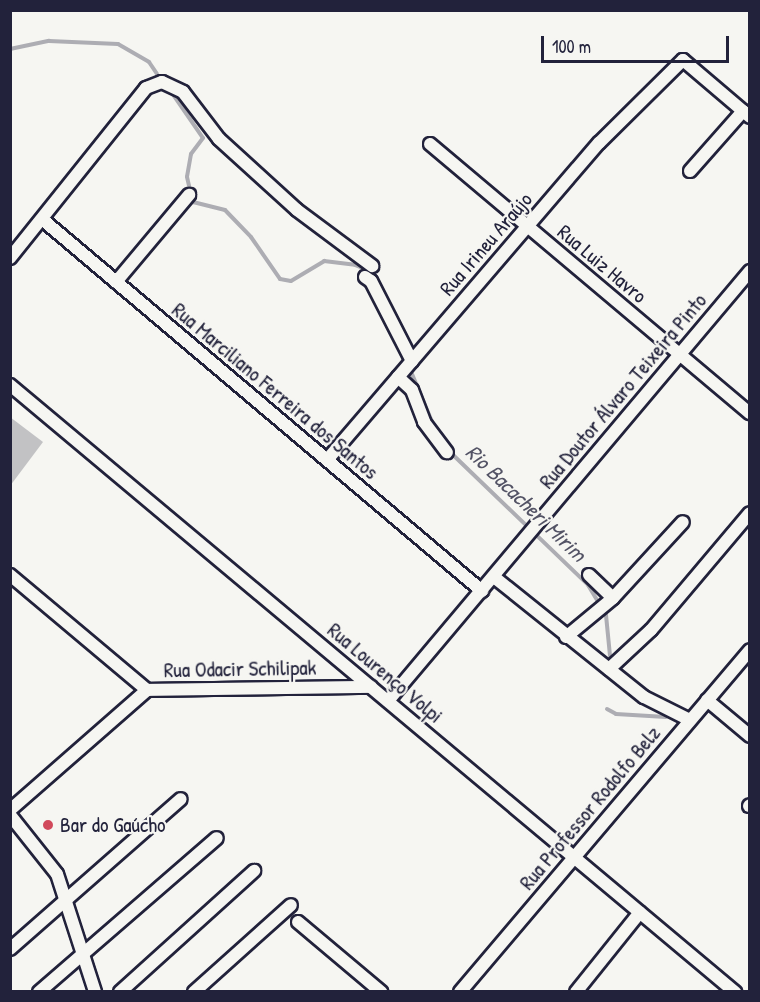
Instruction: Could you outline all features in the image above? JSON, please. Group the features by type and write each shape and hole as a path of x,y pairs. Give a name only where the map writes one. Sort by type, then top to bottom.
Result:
{"street":[{"name":"Rua Irineu Araújo","path":"327,460 599,143 683,60 746,114"},
{"path":"10,258 43,220 146,88 162,81 183,92 211,130 288,202 368,271 412,361"},
{"path":"690,171 746,114"},
{"name":"Rua Luiz Havro","path":"430,144 750,413"},
{"path":"116,282 189,195"},
{"name":"Rua Marciliano Ferreira dos Santos","path":"43,220 482,591"},
{"name":"Rua Doutor Álvaro Teixeira Pinto","path":"388,701 750,271"},
{"path":"398,377 411,390 424,422 447,452"},
{"name":"Rua Lourenço Volpi","path":"10,385 735,992"},
{"path":"609,669 651,630 750,513"},
{"path":"566,637 613,598 683,522"},
{"path":"10,575 147,690"},
{"path":"589,575 613,598"},
{"path":"494,576 566,637 644,697 690,720"},
{"name":"Rua Professor Rodolfo Belz","path":"460,992 750,650"},
{"name":"Rua Odacir Schilipak","path":"10,810 147,690 371,687"},
{"path":"707,700 750,736"},
{"path":"10,949 182,799"},
{"path":"10,815 57,873 95,992"},
{"path":"39,992 83,953 102,941 217,838"},
{"path":"120,992 254,871"},
{"path":"194,992 291,905"},
{"path":"576,992 640,912"},
{"path":"298,922 381,992"}],"building":[{"path":"10,417 43,442 10,486"}],"waterway":[{"name":"Rio Bacacheri Mirim","path":"10,49 49,41 118,44 149,62 157,74"},
{"name":"Rio Bacacheri Mirim","path":"170,90 203,138 191,154 187,177 193,202 225,210 251,237 280,279 291,281 324,261 355,265 370,271 375,278"},
{"name":"Rio Bacacheri Mirim","path":"412,374 435,429"},
{"name":"Rio Bacacheri Mirim","path":"450,452 588,585 606,615 610,656"},
{"name":"Rio Bacacheri Mirim","path":"607,709 616,714 666,717"}],"place":[{"name":"Bar do Gaúcho","path":"48,825"}]}
